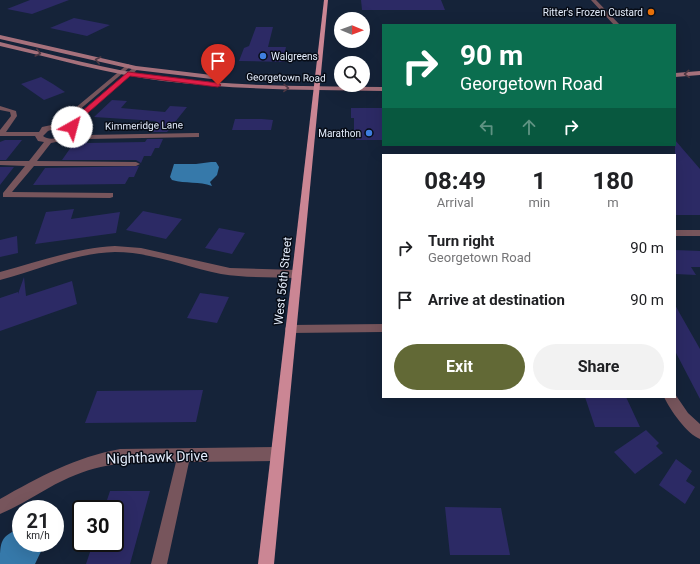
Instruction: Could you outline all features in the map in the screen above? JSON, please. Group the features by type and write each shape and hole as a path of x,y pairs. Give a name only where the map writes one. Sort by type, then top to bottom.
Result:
{"main road":[{"name":"West 56th Street","path":"266,564 326,0"},
{"name":"Georgetown Road","path":"0,36 136,68 223,78 382,89"},
{"name":"Georgetown Road","path":"0,44 128,74 202,84 316,85 334,83"},
{"path":"676,75 700,73"},
{"path":"676,81 700,80"},
{"path":"370,82 382,82"}],"street":[{"path":"593,0 616,24"},
{"path":"0,134 40,134 45,129 59,124 128,66"},
{"path":"59,124 70,125 136,68"},
{"path":"0,108 13,111 14,116 0,134"},
{"path":"40,134 41,139 49,141 60,139 69,135 73,129 70,125"},
{"name":"Kimmeridge Lane","path":"69,135 87,137 196,135"},
{"path":"3,195 31,164 49,141"},
{"path":"0,163 136,164"},
{"path":"3,195 110,195"},
{"path":"676,233 700,233"},
{"path":"0,276 84,252 115,249 132,250 228,271 297,274"},
{"path":"290,329 382,328"},
{"path":"671,398 684,417 700,433"},
{"name":"Nighthawk Drive","path":"0,507 64,472 95,460 120,456 277,454"},
{"path":"159,564 184,455"}],"water":[{"path":"216,162 219,167 217,175 210,182 212,186 172,180 170,177 174,164"},
{"path":"12,532 12,552 41,552 35,564 0,564 1,545 5,537"}],"building":[{"path":"30,0 69,0 32,14 7,9"},
{"path":"361,0 441,0 445,10 362,10"},
{"path":"74,18 110,25 87,36 50,28"},
{"name":"Walgreens","path":"256,27 273,27 268,47 286,47 285,51 287,51 285,62 239,61 244,48 249,46"},
{"path":"41,77 65,92 44,100 21,84"},
{"path":"112,100 127,101 121,108 165,112 170,106 187,107 167,132 150,132 156,121 94,117"},
{"path":"351,108 382,108 382,140 356,140 356,137 354,137 354,118 351,118"},
{"path":"235,119 273,120 271,130 232,130"},
{"path":"147,139 163,139 159,148 155,148 151,156 144,156 141,163 136,160 62,160 76,140 88,140 87,143 145,142"},
{"path":"5,140 22,140 6,160 0,160 0,142"},
{"path":"676,141 700,169 700,215 676,215"},
{"path":"139,166 134,177 129,177 125,184 33,185 45,168"},
{"path":"0,167 14,167 0,185"},
{"path":"74,209 71,219 120,212 116,233 35,244 46,212"},
{"path":"143,211 182,219 166,239 126,230"},
{"path":"219,228 245,233 232,254 205,248"},
{"path":"17,236 18,253 0,257 0,240"},
{"path":"676,250 700,251 700,267 691,267 696,275 676,274"},
{"path":"24,277 26,296 72,281 77,304 0,331 0,298 18,292 18,294"},
{"path":"200,293 229,297 217,323 187,318"},
{"path":"676,307 700,349 700,399 676,353"},
{"path":"203,390 196,422 85,423 97,391"},
{"path":"585,398 626,398 640,427 595,427"},
{"path":"646,430 659,443 656,446 663,453 635,474 614,452"},
{"path":"676,459 692,471 686,481 695,487 685,504 659,485"},
{"path":"110,491 150,491 130,564 86,564 90,552 124,552 124,500 107,500"},
{"path":"445,507 501,508 510,555 450,555"}],"place":[{"name":"Ritter's Frozen Custard","path":"651,12"},
{"name":"Walgreens","path":"263,56"},
{"name":"Marathon","path":"369,133"}],"route":[{"path":"72,127 70,125 128,74 218,85"}]}
